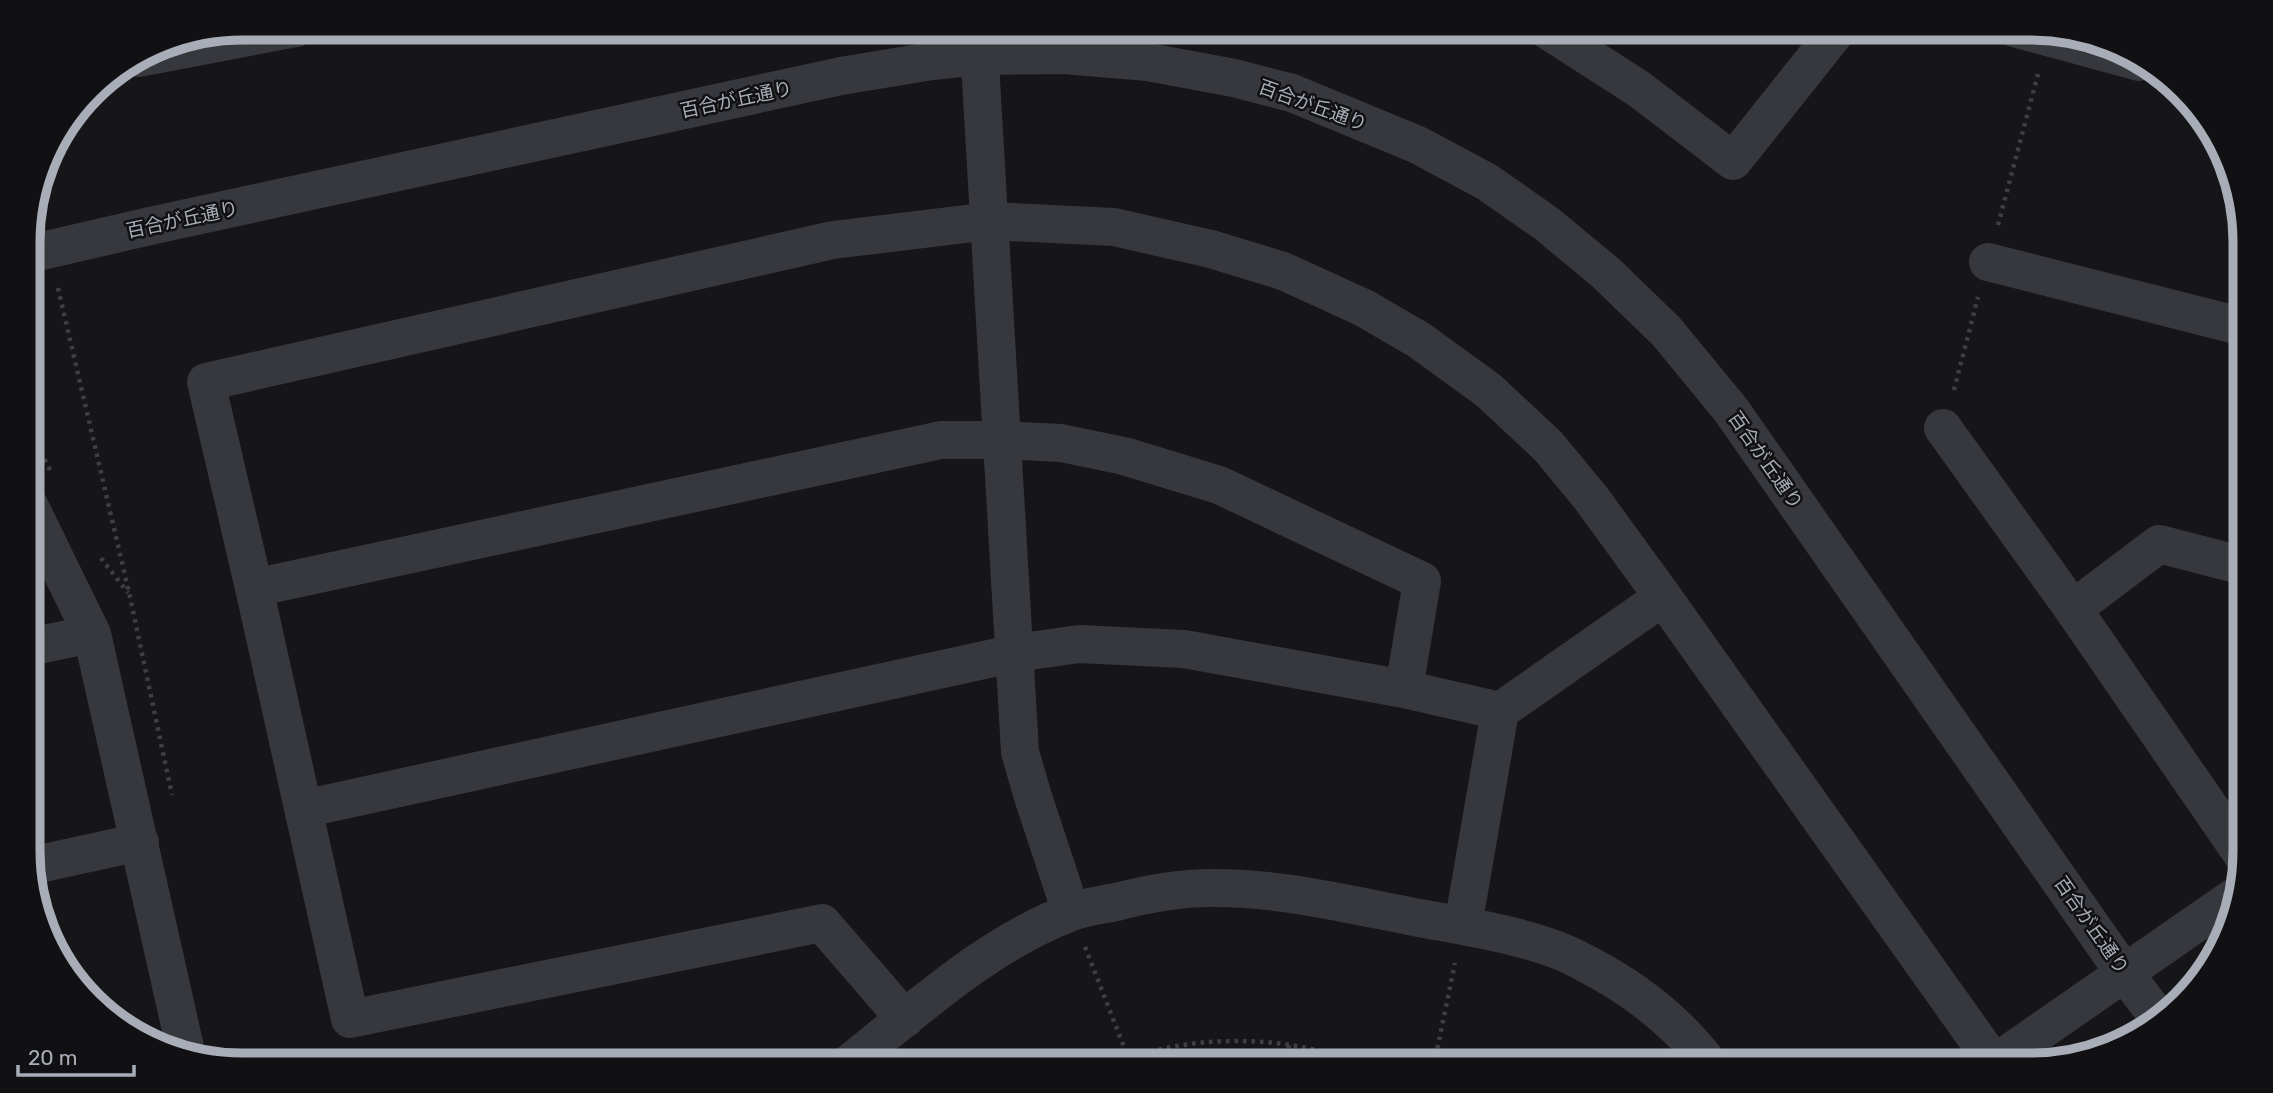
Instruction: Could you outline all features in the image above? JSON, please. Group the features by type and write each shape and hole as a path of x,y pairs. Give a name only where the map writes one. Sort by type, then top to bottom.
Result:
{"street":[{"path":"1563,40 1639,89 1732,161 1829,40"},
{"path":"182,50 226,41"},
{"path":"979,42 1020,752 1071,912"},
{"name":"百合が丘通り","path":"42,266 150,226 841,76 932,61 979,42 1064,55 1148,62 1234,78 1292,93 1418,145 1487,182 1547,224 1606,273 1666,331 1731,410 2153,1011"},
{"path":"905,1019 822,923 350,1019 206,382 833,240 990,221 1114,227 1212,249 1283,271 1364,308 1419,340 1488,390 1548,446 1591,498 1663,597 1985,1052"},
{"path":"1988,262 2233,324"},
{"path":"1943,428 2073,609 2233,841"},
{"path":"254,587 941,440 1061,443 1124,456 1219,485 1422,581 1404,689"},
{"path":"41,529 92,634 184,1044"},
{"path":"2073,609 2159,544 2233,563"},
{"path":"1463,926 1500,711 1663,597"},
{"path":"40,645 92,634"},
{"path":"303,809 1016,653 1079,644 1184,649 1404,689 1500,711"},
{"path":"41,864 140,842"},
{"path":"863,1053 1015,937 1071,912 1154,893 1209,888 1271,891 1463,926 1535,943 1582,960 1634,992 1673,1022 1699,1052"},
{"path":"2011,1052 2226,903"}],"path":[{"path":"42,266 130,597 173,802"},
{"path":"1071,912 1126,1053"},
{"path":"1437,1052 1463,926"},
{"path":"1150,1052 1175,1046 1223,1040 1289,1045 1320,1052"},
{"path":"1288,1052 1289,1045"}]}
